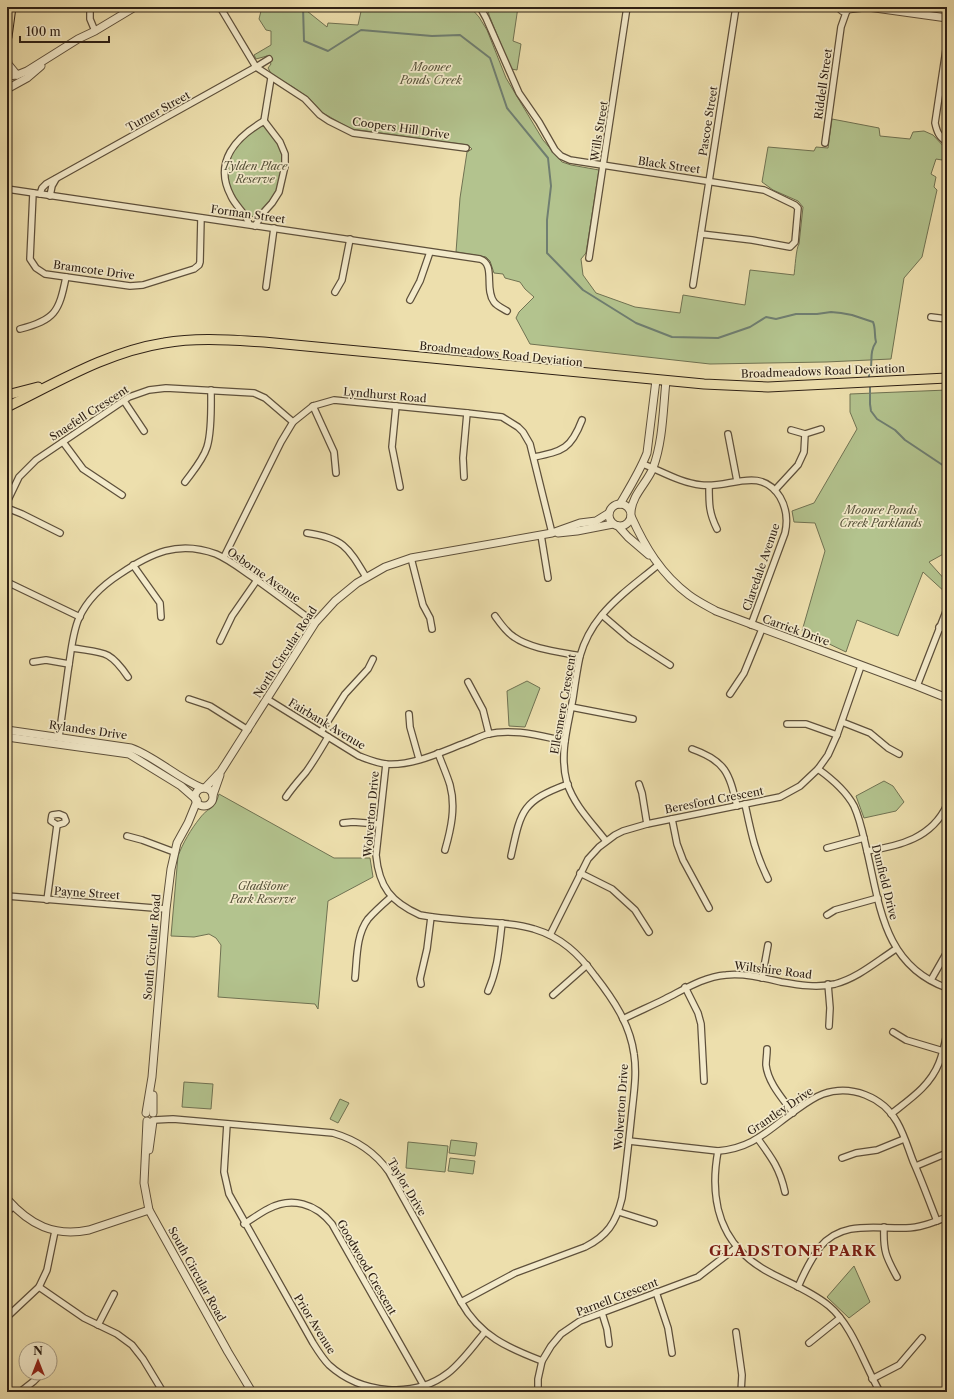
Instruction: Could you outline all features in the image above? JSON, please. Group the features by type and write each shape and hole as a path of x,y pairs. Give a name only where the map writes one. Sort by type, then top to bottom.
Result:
{"main road":[{"path":"7,37 11,7"},
{"name":"Broadmeadows Road Deviation","path":"7,408 101,361 146,346 185,340 219,339 264,342 666,381 755,387 947,378"},
{"name":"Broadmeadows Road Deviation","path":"7,395 61,380"}],"street":[{"path":"90,7 90,19 95,31"},
{"path":"7,76 16,75 52,56 78,39 95,31 135,7"},
{"name":"Coopers Hill Drive","path":"220,7 256,67 305,99 329,122 353,133 466,148"},
{"name":"Black Street","path":"480,7 519,93 539,122 555,150 561,156 570,160 764,190 795,205 798,210 795,242 792,246 788,247 752,240 702,234"},
{"name":"Black Street","path":"486,7 486,18"},
{"name":"Wills Street","path":"589,258 628,7"},
{"name":"Pascoe Street","path":"693,285 736,7"},
{"path":"838,7 843,11 867,7 947,18"},
{"name":"Riddell Street","path":"838,7 841,27"},
{"name":"Riddell Street","path":"824,143 841,27 848,9"},
{"path":"947,43 935,123 936,132 947,142"},
{"path":"7,54 8,64 16,75"},
{"path":"7,89 27,78 52,56"},
{"name":"Turner Street","path":"40,194 42,188 46,184 269,59"},
{"path":"255,226 280,192 285,166 285,154 280,142 264,122 271,78"},
{"path":"7,82 19,82"},
{"path":"249,224 245,215 230,194 225,172 226,163 232,147 239,139 251,129 264,122"},
{"path":"50,196 52,186 56,179"},
{"name":"Forman Street","path":"7,189 350,239 480,260 486,262 489,269 489,284 492,299 495,303 507,311"},
{"name":"Bramcote Drive","path":"33,193 30,259 32,264 40,272 66,277 137,286 194,269 200,265 201,218"},
{"path":"266,287 274,228"},
{"path":"335,292 342,280 350,239"},
{"path":"410,300 420,281 430,252"},
{"path":"20,329 40,324 50,318 58,306 66,277"},
{"path":"931,317 947,319"},
{"path":"620,504 629,491 647,453 656,380"},
{"path":"631,514 626,506 620,504 613,506 609,513 609,519 615,525 625,525 630,520 634,499 646,482 653,468 658,450 662,425 666,381"},
{"name":"Snaefell Crescent","path":"7,502 15,485 24,472 36,460 134,395 158,388 247,392 260,395 292,422"},
{"path":"185,482 200,461 207,447 211,390"},
{"name":"Lyndhurst Road","path":"224,558 292,422 313,406 334,400 502,417 514,424 527,438 534,457 552,533"},
{"path":"124,401 144,431"},
{"path":"313,406 334,452 336,473"},
{"path":"396,406 392,447 400,487"},
{"path":"464,477 463,458 467,413"},
{"path":"534,457 556,452 567,446 577,434 582,420"},
{"path":"650,425 662,425"},
{"path":"791,430 805,434 821,429"},
{"path":"728,434 737,481"},
{"path":"775,490 798,465 804,452 805,434"},
{"path":"63,442 83,468 122,496"},
{"name":"Claredale Avenue","path":"643,464 682,480 699,485 709,486 737,481 757,480 775,490 786,507 787,524 751,625"},
{"path":"709,486 709,508 711,517 717,529"},
{"path":"7,508 28,516 60,533"},
{"name":"North Circular Road","path":"552,533 580,523 596,521 609,513"},
{"name":"Carrick Drive","path":"631,514 652,557 668,576 690,596 716,611 751,625 947,698"},
{"name":"North Circular Road","path":"204,788 221,771 316,623 339,597 366,577 385,567 411,558 552,533 615,525"},
{"name":"Carrick Drive","path":"615,525 652,557"},
{"path":"628,537 638,530"},
{"path":"307,533 327,536 342,544 351,553 366,577"},
{"path":"541,535 548,578"},
{"name":"Osborne Avenue","path":"69,664 76,628 80,617 98,591 105,584 133,565 149,556 171,549 197,549 224,558 316,623"},
{"path":"411,558 423,605 430,618 432,629"},
{"path":"133,565 160,603 161,618"},
{"name":"Ellesmere Crescent","path":"606,841 577,804 568,784 563,761 565,741 580,656 589,635 602,615 658,565"},
{"path":"220,641 232,616 257,580"},
{"path":"7,582 80,617"},
{"path":"917,686 947,609"},
{"path":"602,615 630,639 670,665"},
{"path":"494,616 506,631 519,640 528,644 580,656"},
{"path":"939,627 947,630"},
{"path":"730,694 744,672 762,629"},
{"path":"72,648 98,652 110,656 120,665 128,677"},
{"path":"321,732 345,694 368,669 373,659"},
{"path":"32,662 46,660 69,664 58,740"},
{"name":"Beresford Crescent","path":"550,935 588,859 606,841 623,831 647,824 780,797 800,786 818,769 828,755 842,722 861,666"},
{"path":"468,682 483,710 489,734"},
{"path":"189,699 210,706 248,730"},
{"name":"Fairbank Avenue","path":"267,699 359,756 386,764 419,760 489,734 508,732 522,733 565,741"},
{"path":"571,707 633,719"},
{"path":"409,714 410,727 419,760"},
{"path":"842,722 870,733 888,748 899,754"},
{"path":"787,724 806,724 837,735"},
{"name":"Rylandes Drive","path":"7,730 135,756 149,761 188,782 204,788"},
{"name":"Rylandes Drive","path":"7,737 58,740"},
{"path":"286,797 294,784 306,772 318,755 328,737"},
{"path":"692,749 704,753 716,760 722,766 728,775 736,806"},
{"path":"438,753 450,786 452,798 453,816 445,850"},
{"name":"Rylandes Drive","path":"149,761 199,802"},
{"name":"Wolverton Drive","path":"386,764 376,855 377,869 382,884 391,897 406,909 420,915 502,923 533,929 550,935 571,949 587,965 602,985 623,1019 630,1036 634,1054 635,1072 629,1141 622,1198 619,1212 614,1223 605,1234 595,1242 515,1273 461,1302"},
{"name":"Dunfield Drive","path":"818,769 834,781 853,805 864,838 884,921 896,949 908,964 921,974 947,988"},
{"name":"North Circular Road","path":"213,795 221,771"},
{"path":"511,856 517,829 529,804 536,798 568,784"},
{"path":"639,784 642,792 647,824"},
{"path":"204,788 210,790 213,795 211,802 199,802 196,793 204,788"},
{"name":"South Circular Road","path":"199,802 177,843 174,852 166,909 152,1077 154,1089 149,1149 146,1160 144,1183 149,1210 252,1392"},
{"path":"745,804 758,860 768,879"},
{"path":"867,851 887,848 916,838 930,829 939,819 947,805"},
{"path":"672,819 677,844 683,860 709,908"},
{"path":"343,824 353,822 379,824"},
{"path":"48,900 57,825"},
{"path":"127,836 174,852"},
{"path":"827,848 864,838"},
{"path":"580,873 612,889 635,910 649,932"},
{"name":"Payne Street","path":"7,896 166,909"},
{"path":"355,978 358,945 362,930 367,920 391,897"},
{"path":"827,915 835,910 878,898"},
{"path":"421,984 420,979 427,949 431,917"},
{"path":"488,992 498,963 502,923"},
{"path":"762,978 768,945"},
{"name":"Wiltshire Road","path":"623,1019 705,979 728,974 762,978 798,985 818,986 836,983 857,975 896,949"},
{"path":"931,980 947,952"},
{"path":"553,995 587,965"},
{"path":"828,984 830,1008 829,1026"},
{"path":"686,987 698,1013 701,1024 704,1081"},
{"path":"893,1032 906,1040 943,1051"},
{"path":"891,1114 923,1088 929,1081 940,1062 947,1032"},
{"path":"767,1049 766,1066 770,1078 774,1087 793,1113"},
{"name":"Grantley Drive","path":"629,1141 718,1151 732,1150 758,1139 793,1113 823,1094 846,1091 859,1092 874,1098 884,1106 896,1121 916,1166 937,1220"},
{"name":"Taylor Drive","path":"151,1117 333,1133 361,1144 383,1163 390,1172 461,1302 473,1320 485,1332 506,1346 542,1361"},
{"name":"Prior Avenue","path":"227,1124 224,1172 229,1194 244,1224 313,1343 330,1365 363,1386 377,1389 396,1390 424,1386 447,1374 458,1364 485,1332"},
{"path":"758,1139 778,1168 782,1177 785,1192"},
{"path":"842,1158 856,1153 877,1150 904,1139"},
{"path":"718,1151 714,1174 716,1200 723,1223 736,1247 764,1269 829,1306 848,1330 880,1392"},
{"path":"916,1166 947,1153"},
{"path":"7,1198 14,1206 36,1224 55,1231 71,1232 89,1230 149,1210"},
{"name":"Goodwood Crescent","path":"244,1224 269,1208 282,1203 291,1202 307,1205 324,1215 332,1224 424,1386"},
{"path":"7,1212 14,1206"},
{"path":"619,1212 654,1223"},
{"path":"798,1287 809,1264 821,1247 831,1237 842,1231 862,1227 914,1228 947,1217"},
{"path":"884,1228 884,1252 897,1277"},
{"path":"7,1317 39,1287 47,1270 55,1231"},
{"name":"Parnell Crescent","path":"538,1392 538,1379 542,1361 551,1346 561,1334 580,1321 698,1276 736,1247"},
{"path":"39,1287 84,1318 117,1334 132,1345 143,1359 163,1392"},
{"path":"656,1292 668,1328 672,1353"},
{"path":"98,1325 114,1294"},
{"path":"602,1313 607,1329 609,1344"},
{"path":"809,1343 840,1318"},
{"path":"736,1332 742,1375 741,1392"},
{"path":"872,1379 899,1364 922,1338"},
{"path":"20,1392 34,1381"}],"green space":[{"name":"Moonee Ponds Creek","path":"262,7 308,7 307,11 327,27 328,23 358,25 362,7 470,7 479,17 487,30 506,78 543,140 562,162 599,170 586,253 581,259 583,275 596,293 635,307 680,313 683,295 745,305 750,270 794,275 803,207 798,201 773,190 762,182 768,147 814,151 816,147 828,148 832,119 879,128 880,136 910,139 913,132 924,131 933,135 947,150 942,160 936,159 931,174 936,177 934,187 937,190 922,257 904,278 891,359 826,362 710,364 530,344 516,318 519,312 534,297 520,282 505,278 503,274 494,273 490,261 486,257 456,252 460,198 467,152 472,149 468,145 351,129 323,113 309,98 272,75 268,68 271,64 267,56 256,59 254,55 271,45 271,31 266,30 259,19"},
{"path":"494,7 518,7 513,41 521,44 517,70 511,69 489,15 488,10"},
{"name":"Tylden Place Reserve","path":"262,126 268,130 278,144 281,150 283,167 280,184 272,200 261,213 254,217 245,211 233,194 229,185 228,166 235,148 241,140 250,132"},
{"name":"Moonee Ponds Creek Parklands","path":"947,390 947,552 929,562 947,582 947,592 946,593 923,572 898,636 857,620 846,652 802,631 825,551 815,523 794,522 792,511 814,503 857,429 850,412 850,394"},
{"path":"527,681 540,688 525,727 509,726 507,691"},
{"path":"884,781 893,786 904,802 896,811 864,818 856,796"},
{"name":"Gladstone Park Reserve","path":"219,794 334,858 370,858 373,877 328,901 318,1009 315,1004 218,997 221,945 216,938 209,934 194,937 171,936 178,856 193,827 203,814 213,806"},
{"path":"184,1082 213,1084 211,1109 182,1107"},
{"path":"340,1099 349,1103 338,1123 330,1119"},
{"path":"451,1140 477,1143 475,1156 449,1153"},
{"path":"408,1142 448,1146 445,1172 406,1168"},
{"path":"450,1158 475,1161 473,1174 448,1171"},
{"path":"854,1266 870,1302 849,1318 827,1297"}],"waterway":[{"name":"Moonee Ponds Creek","path":"303,7 304,41 328,51 361,30 432,36 460,35 490,58 507,108 548,158 551,186 547,220 547,253 583,290 636,323 672,337 718,338 750,327 766,317 776,319 796,314 831,312 852,315 873,322 874,325 876,342 872,351 869,380"},
{"name":"Moonee Ponds Creek","path":"870,384 871,411 877,419 895,430 905,440 947,468"}],"district":[{"name":"GLADSTONE PARK","path":"793,1251"}]}
